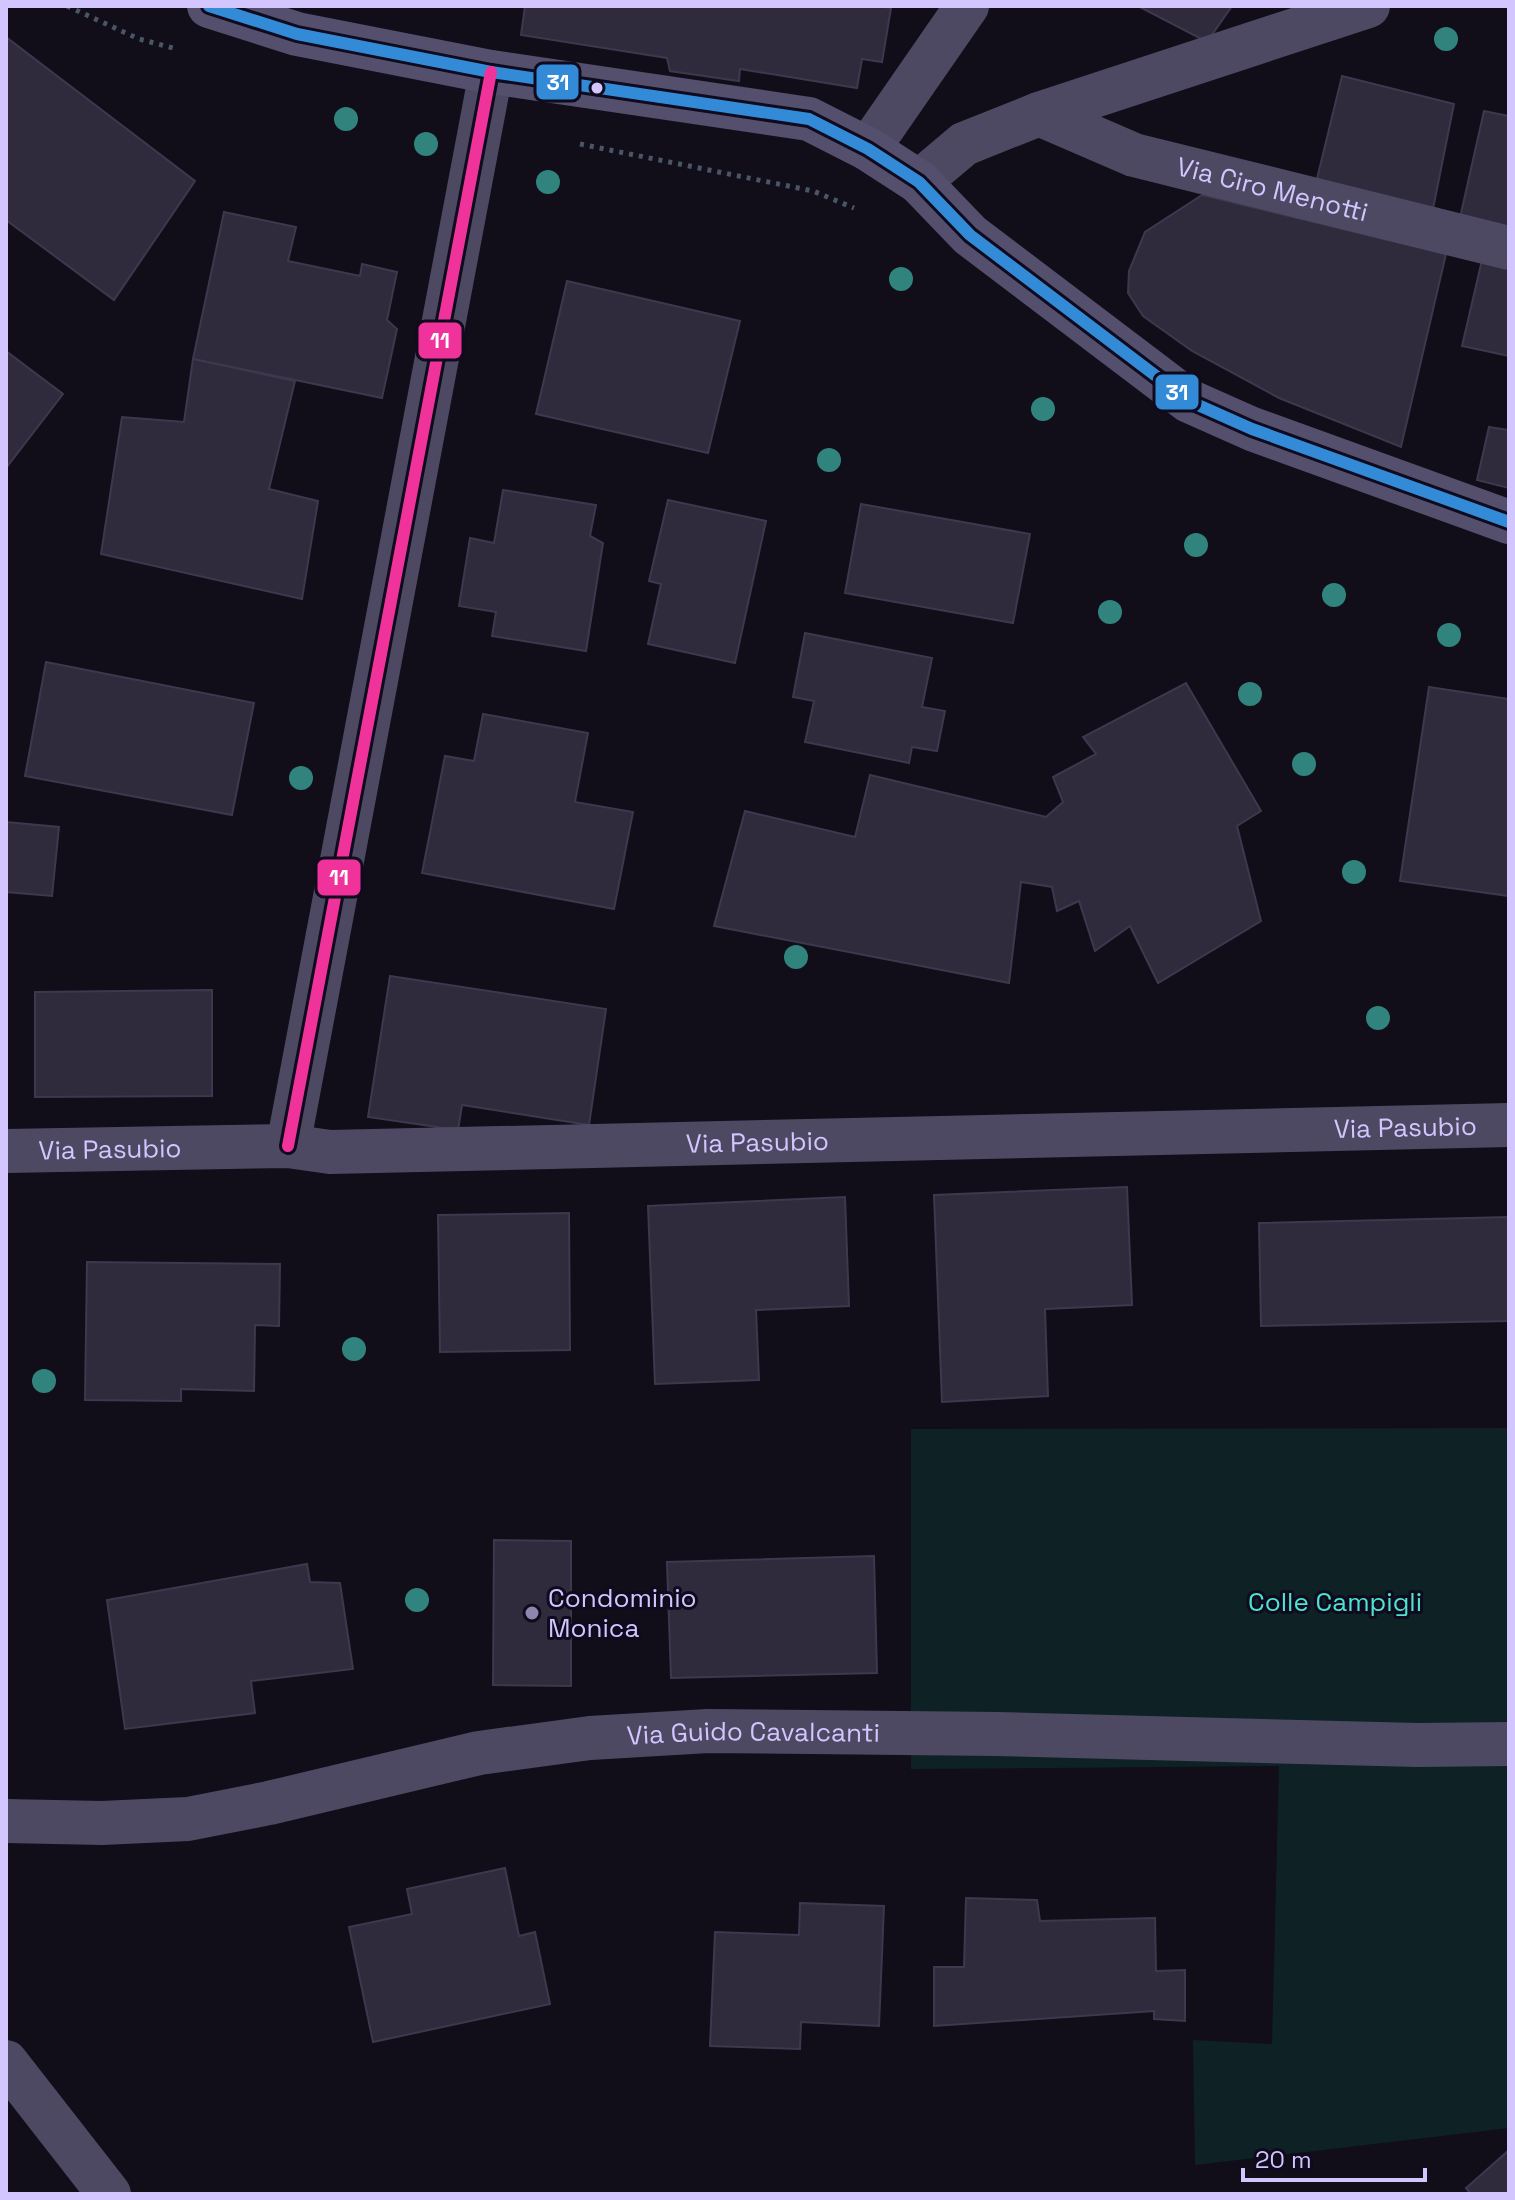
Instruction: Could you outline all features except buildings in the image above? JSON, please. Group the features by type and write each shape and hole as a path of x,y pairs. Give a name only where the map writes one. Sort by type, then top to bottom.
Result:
{"street":[{"path":"209,6 297,34 491,72 809,119 868,149 919,182 970,235 1189,401 1252,429 1509,522"},
{"path":"868,149 967,6"},
{"path":"919,182 964,144 1039,114 1368,6"},
{"path":"288,1146 491,72"},
{"name":"Via Ciro Menotti","path":"1039,114 1134,155 1509,248"},
{"name":"Via Pasubio","path":"6,1151 288,1146 346,1152 1509,1125"},
{"name":"Via Guido Cavalcanti","path":"6,1821 102,1823 188,1819 479,1753 590,1738 708,1731 997,1734 1418,1745 1509,1744"},
{"path":"6,2062 109,2194"}],"path":[{"path":"67,6 139,39 183,50"},
{"path":"572,142 813,191 867,214"}],"green space":[{"name":"Colle Campigli","path":"1509,1428 1509,2128 1195,2165 1193,2040 1272,2044 1279,1766 911,1769 911,1429"}],"transit line":[{"name":"31","path":"209,6 297,34 491,72 809,119 868,149 919,182 970,235 1189,401 1252,429 1509,522"},
{"name":"11","path":"288,1146 491,72"}],"place":[{"name":"Condominio Monica","path":"532,1613"}]}
